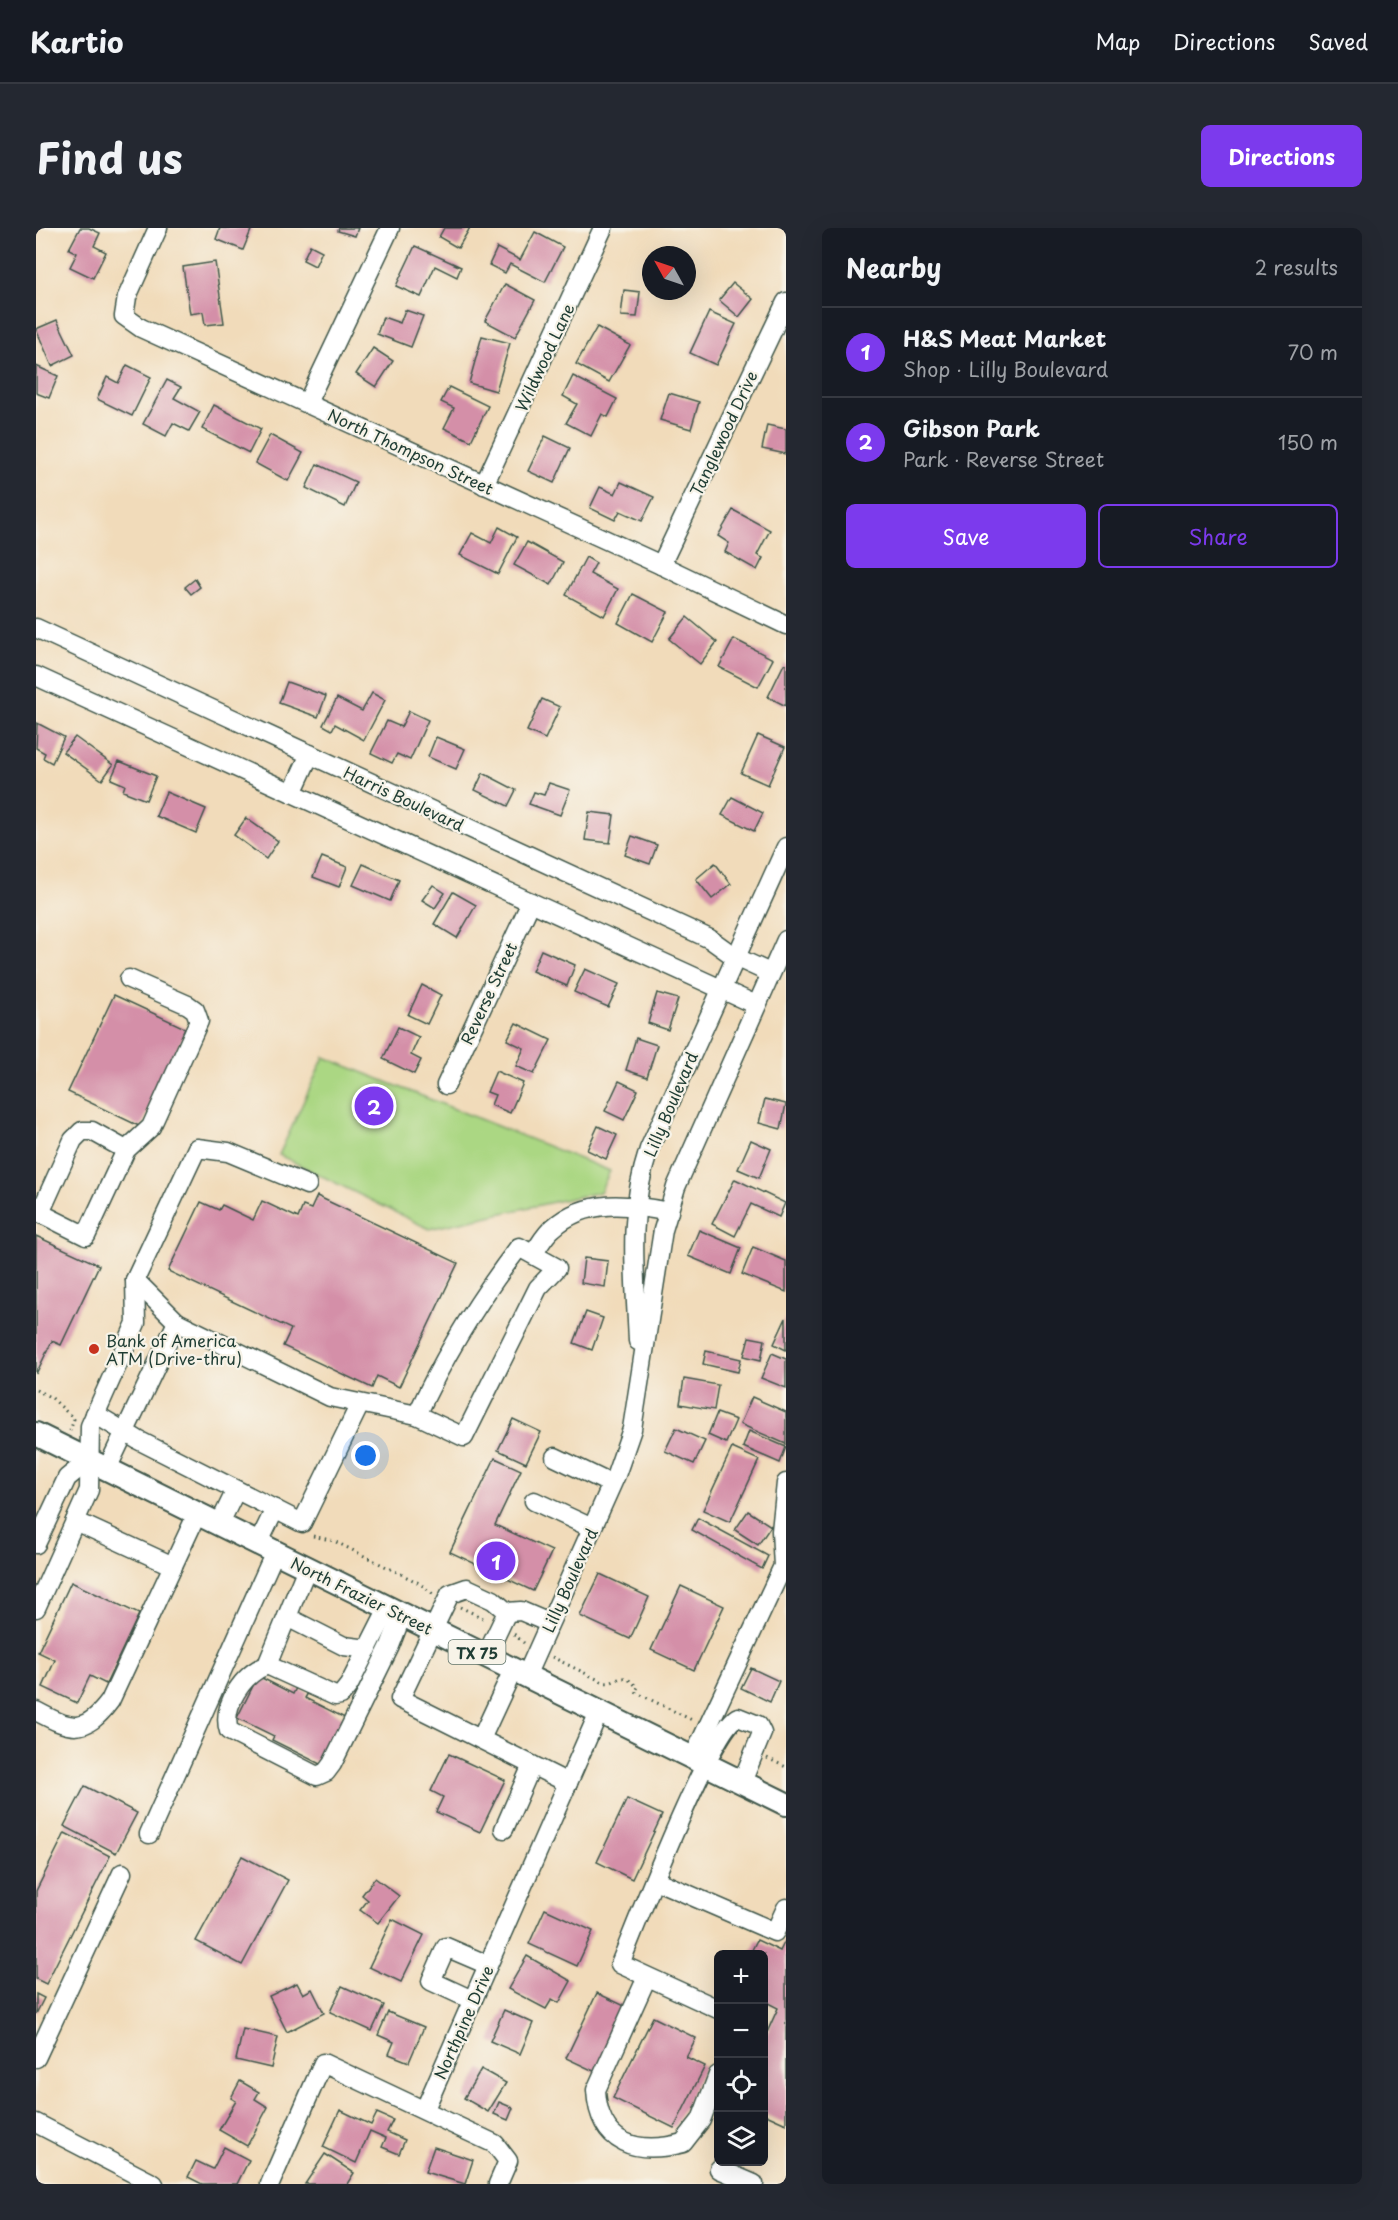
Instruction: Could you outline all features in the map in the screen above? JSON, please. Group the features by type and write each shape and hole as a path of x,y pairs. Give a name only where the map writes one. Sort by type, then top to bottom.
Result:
{"main road":[{"name":"North Frazier Street","path":"36,1434 786,1804"}],"street":[{"name":"North Thompson Street","path":"158,228 127,297 124,316 141,328 661,565 786,625"},
{"path":"307,403 390,228"},
{"name":"Wildwood Lane","path":"484,485 603,228"},
{"name":"Tanglewood Drive","path":"661,565 786,302"},
{"name":"Harris Boulevard","path":"36,628 710,939 735,957 770,973"},
{"path":"36,676 756,1005"},
{"path":"292,793 310,754"},
{"name":"Lilly Boulevard","path":"640,1379 633,1218 639,1180 649,1149 786,847"},
{"name":"Reverse Street","path":"446,1085 531,902"},
{"name":"Lilly Boulevard","path":"482,1740 549,1623 612,1484 632,1429 663,1230 700,1127 786,940"},
{"path":"126,1150 92,1131 82,1131 73,1140 43,1189 40,1213 86,1236 126,1150 151,1127 199,1021 195,1010 188,1005 129,979"},
{"path":"98,1465 90,1426 136,1323 135,1280 197,1148 228,1152 307,1185"},
{"path":"533,1254 553,1228 588,1208 635,1205 669,1212"},
{"path":"135,1280 177,1322 330,1397 417,1414 464,1437 538,1288 557,1268 519,1247 484,1292 435,1376 417,1414"},
{"path":"36,1608 98,1465 125,1432 177,1322"},
{"path":"95,1414 125,1432 302,1523 360,1404"},
{"path":"555,1457 612,1484"},
{"path":"36,1544 67,1478 98,1465"},
{"path":"714,2007 620,1964 700,1762 783,1566 781,1531 786,1483"},
{"path":"219,1525 236,1490"},
{"path":"534,1501 592,1528"},
{"path":"149,1834 266,1548 274,1509"},
{"path":"36,1712 65,1726 75,1727 101,1713 110,1701 197,1514"},
{"path":"75,1521 173,1566"},
{"path":"267,1665 307,1568"},
{"path":"549,1623 521,1611 507,1612 493,1600 467,1588 450,1594 400,1699 568,1783"},
{"path":"395,1612 390,1646 326,1772 317,1776 229,1731 227,1716 237,1690 254,1670 267,1665 335,1696 341,1695 349,1685 368,1649 395,1612"},
{"path":"486,1656 507,1612"},
{"path":"287,1617 344,1646 368,1649"},
{"name":"Northpine Drive","path":"425,2109 599,1712"},
{"path":"700,1762 733,1719 738,1717 754,1723 762,1729 762,1733 742,1782"},
{"path":"504,1829 532,1765"},
{"path":"36,2058 122,1874"},
{"path":"655,1880 775,1932 786,1908"},
{"path":"472,2000 431,1981 442,1955 446,1947 488,1965"},
{"path":"647,1977 596,2090 597,2104 604,2122 619,2139 632,2146 655,2149 683,2144 701,2120 714,2086"},
{"path":"270,2184 323,2063 425,2109 495,2144 508,2161 498,2184"},
{"path":"36,2123 154,2184"},
{"path":"719,2169 754,2184"}],"green space":[{"path":"324,1057 610,1171 600,1192 429,1229 279,1155"}],"building":[{"path":"80,228 89,228 100,233 94,246 106,252 93,278 70,267 77,253 69,249"},
{"path":"220,228 252,228 243,250 216,239"},
{"path":"339,228 358,228 355,236 338,231"},
{"path":"444,228 470,228 458,248 439,237"},
{"path":"535,232 563,247 545,282 510,264 505,273 489,265 497,248 520,260"},
{"path":"310,245 322,251 315,266 303,260"},
{"path":"415,246 461,267 457,277 435,266 421,297 396,286"},
{"path":"215,262 224,323 205,325 203,312 190,314 183,267"},
{"path":"733,283 753,299 739,317 719,300"},
{"path":"505,284 535,300 515,337 485,321"},
{"path":"624,290 640,292 637,317 621,316"},
{"path":"405,310 423,316 411,347 377,334 383,317 400,323"},
{"path":"709,312 736,324 716,365 690,353"},
{"path":"57,320 74,355 52,366 36,329"},
{"path":"597,327 630,345 609,382 576,364"},
{"path":"482,336 510,343 496,391 469,383"},
{"path":"373,348 393,361 376,387 356,374"},
{"path":"127,365 151,377 132,416 97,399 107,377 118,383"},
{"path":"36,366 58,376 49,398 36,393"},
{"path":"573,376 617,399 608,417 602,414 591,436 566,423 577,404 563,396"},
{"path":"167,380 181,387 174,398 200,412 189,431 173,423 166,436 143,424"},
{"path":"449,387 488,406 471,441 444,428 454,408 441,402"},
{"path":"669,393 699,402 691,429 660,420"},
{"path":"214,405 261,429 249,453 202,429"},
{"path":"767,425 786,429 786,454 762,449"},
{"path":"270,435 303,453 288,481 255,463"},
{"path":"545,436 570,448 554,483 528,471"},
{"path":"317,464 356,482 345,507 306,488"},
{"path":"621,482 654,497 642,521 620,511 615,520 590,508 600,487 615,494"},
{"path":"733,510 770,530 757,555 763,558 757,570 725,552 729,543 718,536"},
{"path":"499,527 517,537 498,574 460,555 472,533 491,543"},
{"path":"527,542 563,562 551,585 514,565"},
{"path":"586,557 596,563 590,574 618,589 604,616 566,595"},
{"path":"195,579 200,587 191,594 185,587"},
{"path":"633,594 668,612 652,642 618,623"},
{"path":"687,617 717,642 700,664 669,639"},
{"path":"734,639 773,659 758,687 719,667"},
{"path":"784,664 786,665 786,706 768,697"},
{"path":"287,682 326,696 318,717 279,703"},
{"path":"372,693 385,700 364,740 335,724 332,730 323,725 337,698 362,711"},
{"path":"542,699 560,707 545,739 527,731"},
{"path":"409,711 428,720 410,760 397,754 392,763 371,753 387,721 401,727"},
{"path":"37,723 64,737 52,763 43,758 45,753 36,748"},
{"path":"758,735 785,747 768,785 741,773"},
{"path":"75,737 113,765 102,780 63,752"},
{"path":"436,737 465,749 456,769 428,757"},
{"path":"119,761 156,776 146,800 123,791 125,785 111,779"},
{"path":"483,773 516,790 508,806 475,790"},
{"path":"549,783 570,790 560,815 529,804 534,792 544,795"},
{"path":"166,792 206,809 196,833 156,816"},
{"path":"732,797 763,813 754,831 722,815"},
{"path":"589,812 614,815 610,843 585,840"},
{"path":"246,818 278,841 266,859 234,835"},
{"path":"632,836 657,845 650,864 625,855"},
{"path":"322,857 347,867 339,887 313,877"},
{"path":"715,863 731,884 712,899 696,879"},
{"path":"363,864 399,880 390,901 353,885"},
{"path":"433,885 445,893 435,908 422,900"},
{"path":"453,892 476,905 457,938 434,924"},
{"path":"541,950 575,965 567,986 532,971"},
{"path":"585,969 619,984 608,1007 574,992"},
{"path":"422,985 441,995 427,1024 408,1015"},
{"path":"657,993 678,999 668,1030 648,1023"},
{"path":"114,995 187,1029 141,1127 68,1092"},
{"path":"516,1023 551,1040 534,1074 516,1066 524,1048 507,1040"},
{"path":"398,1027 419,1037 411,1055 421,1060 414,1074 383,1059"},
{"path":"636,1038 657,1045 647,1077 626,1070"},
{"path":"496,1071 523,1083 510,1113 491,1105 495,1095 487,1092"},
{"path":"619,1081 638,1090 624,1120 605,1111"},
{"path":"765,1099 786,1104 781,1129 759,1123"},
{"path":"598,1126 617,1135 606,1159 587,1150"},
{"path":"751,1140 771,1149 759,1178 738,1169"},
{"path":"735,1179 785,1203 779,1217 751,1204 735,1236 712,1224"},
{"path":"317,1196 458,1263 399,1387 377,1376 372,1388 283,1346 291,1329 168,1271 201,1202 219,1210 222,1205 253,1220 262,1201 298,1218 303,1206 311,1209"},
{"path":"699,1230 741,1248 731,1274 688,1256"},
{"path":"36,1236 99,1265 61,1345 52,1341 36,1374"},
{"path":"753,1247 786,1261 786,1292 742,1274"},
{"path":"584,1258 608,1261 605,1287 581,1283"},
{"path":"586,1312 603,1318 592,1350 574,1343"},
{"path":"786,1318 786,1350 774,1344"},
{"path":"749,1337 765,1340 761,1360 744,1356"},
{"path":"706,1351 741,1359 738,1372 703,1364"},
{"path":"772,1353 786,1359 786,1388 761,1378"},
{"path":"684,1379 718,1385 714,1410 680,1404"},
{"path":"752,1397 786,1412 786,1444 740,1424"},
{"path":"717,1413 736,1420 726,1443 708,1435"},
{"path":"513,1419 541,1432 526,1463 498,1450"},
{"path":"676,1428 705,1441 694,1464 665,1451"},
{"path":"749,1431 786,1447 780,1463 743,1447"},
{"path":"732,1448 759,1460 730,1522 703,1510"},
{"path":"495,1458 521,1470 495,1525 552,1551 533,1591 450,1552"},
{"path":"748,1511 771,1526 758,1545 735,1530"},
{"path":"698,1518 768,1556 762,1569 692,1530"},
{"path":"600,1574 649,1597 630,1639 580,1616"},
{"path":"71,1582 139,1614 106,1684 90,1676 77,1703 43,1687 55,1660 38,1652"},
{"path":"681,1586 724,1606 694,1670 651,1650"},
{"path":"751,1668 779,1681 770,1702 741,1688"},
{"path":"258,1676 293,1694 296,1688 308,1693 305,1698 347,1719 324,1766 272,1740 274,1736 237,1718"},
{"path":"449,1754 505,1780 480,1832 436,1812 443,1797 431,1791"},
{"path":"85,1786 137,1813 116,1853 64,1826"},
{"path":"627,1799 662,1815 632,1879 597,1862"},
{"path":"65,1833 110,1856 46,1984 36,1979 36,1891"},
{"path":"242,1856 288,1880 242,1965 196,1941"},
{"path":"375,1878 399,1896 378,1923 360,1910 368,1900 362,1895"},
{"path":"545,1909 593,1931 577,1966 529,1944"},
{"path":"392,1919 424,1935 401,1982 369,1967"},
{"path":"786,1939 786,2124 768,2116 768,2030 778,2008 768,2003 768,1950 752,1950 757,1940 780,1951"},
{"path":"527,1956 571,1981 559,2003 552,1999 546,2009 508,1989"},
{"path":"297,1983 303,1994 312,1989 324,2013 287,2032 269,1996"},
{"path":"342,1986 384,2005 372,2031 330,2012"},
{"path":"597,1993 629,2008 598,2073 566,2058"},
{"path":"36,1994 44,1998 36,2014"},
{"path":"504,2010 533,2023 520,2054 490,2041"},
{"path":"388,2012 424,2027 409,2062 389,2054 394,2042 378,2035"},
{"path":"653,2017 696,2038 686,2057 705,2066 674,2128 613,2098"},
{"path":"243,2029 278,2037 271,2068 236,2060"},
{"path":"481,2069 506,2083 488,2112 464,2098"},
{"path":"240,2081 259,2092 255,2099 268,2107 247,2146 219,2130 236,2101 231,2098"},
{"path":"499,2102 513,2108 508,2120 494,2114"},
{"path":"340,2110 371,2125 377,2113 393,2120 387,2132 405,2140 399,2154 382,2147 386,2138 370,2131 356,2163 323,2147"},
{"path":"224,2147 249,2160 237,2184 202,2184 188,2177 196,2161 213,2169"},
{"path":"434,2147 473,2160 465,2184 425,2172"},
{"path":"325,2154 354,2173 347,2184 305,2184"}],"place":[{"name":"Gibson Park","path":"374,1106"},
{"name":"Bank of America ATM (Drive-thru)","path":"94,1349"},
{"name":"H&S Meat Market","path":"496,1561"}]}
